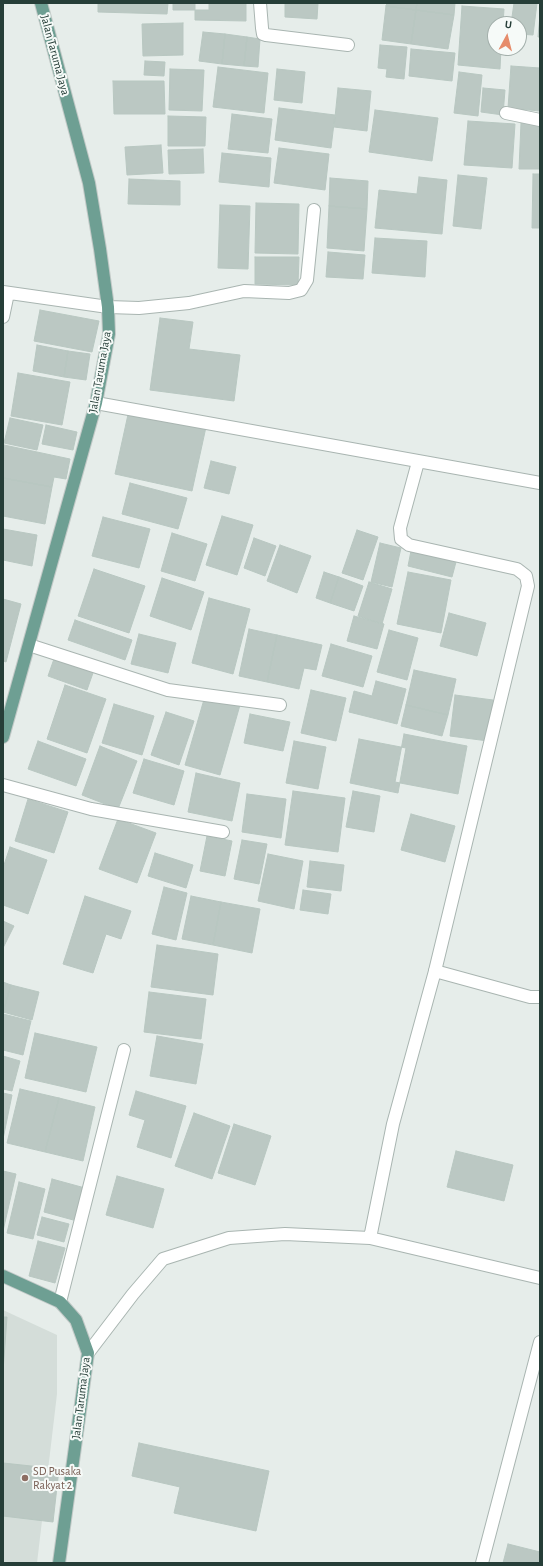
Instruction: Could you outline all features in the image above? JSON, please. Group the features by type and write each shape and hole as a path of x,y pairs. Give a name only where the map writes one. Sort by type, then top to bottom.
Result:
{"main road":[{"name":"Jalan Taruma Jaya","path":"3,737 96,403 109,334 108,307 89,184 41,3"},
{"name":"Jalan Taruma Jaya","path":"3,1276 60,1302 76,1320 88,1353 59,1563"}],"street":[{"path":"260,3 263,34 269,36 348,45"},
{"path":"506,113 540,120"},
{"path":"3,317 5,292 108,307 139,308 189,303 244,291 289,293 301,290 307,280 314,210"},
{"path":"96,403 540,484"},
{"path":"370,1238 393,1124 435,971 528,586 526,576 517,569 408,545 401,539 400,528 418,462"},
{"path":"28,645 168,690 280,705"},
{"path":"3,785 91,809 223,832"},
{"path":"435,971 530,997 540,997"},
{"path":"60,1302 124,1050"},
{"path":"88,1353 133,1294 163,1259 228,1238 285,1234 370,1238 540,1278"},
{"path":"482,1563 540,1342"}],"shaded area":[{"name":"SD Pusaka Rakyat 2","path":"3,1310 57,1335 57,1394 37,1563 3,1563"}],"building":[{"path":"98,3 168,3 167,14 98,12"},
{"path":"173,3 209,3 209,10 173,10"},
{"path":"195,3 246,3 246,21 195,20"},
{"path":"285,3 318,3 317,19 285,17"},
{"path":"387,3 417,3 416,10 386,6"},
{"path":"417,3 455,3 454,15 416,10"},
{"path":"514,3 537,3 533,35 527,35 527,16 512,16"},
{"path":"386,6 416,10 411,44 382,40"},
{"path":"462,6 504,9 504,16 487,16 487,56 501,56 500,69 458,65"},
{"path":"416,10 454,15 448,49 411,44"},
{"path":"540,15 540,37 538,37"},
{"path":"183,23 183,55 143,56 142,24"},
{"path":"203,32 225,34 222,64 199,61"},
{"path":"225,34 247,37 244,66 222,64"},
{"path":"247,37 260,39 258,67 244,66"},
{"path":"380,45 407,47 404,79 386,77 387,69 378,68"},
{"path":"411,49 455,53 452,81 409,76"},
{"path":"145,61 165,62 164,76 144,75"},
{"path":"511,66 540,68 540,111 508,108"},
{"path":"218,67 268,73 264,113 213,107"},
{"path":"170,69 204,70 202,111 169,110"},
{"path":"277,69 305,72 302,103 274,100"},
{"path":"459,72 482,75 478,116 454,113"},
{"path":"113,81 164,81 165,114 114,114"},
{"path":"338,88 371,91 367,131 334,127"},
{"path":"483,88 505,90 503,115 481,112"},
{"path":"279,108 335,115 331,148 275,140"},
{"path":"375,110 438,118 432,161 369,152"},
{"path":"232,114 272,119 268,153 228,149"},
{"path":"168,116 206,117 205,146 168,146"},
{"path":"468,121 515,124 512,168 464,165"},
{"path":"521,123 540,123 540,169 519,169"},
{"path":"161,145 163,173 127,175 125,147"},
{"path":"279,148 329,154 325,190 274,183"},
{"path":"203,149 204,173 169,174 168,150"},
{"path":"222,153 271,158 269,187 219,182"},
{"path":"533,174 540,174 540,228 532,228"},
{"path":"458,175 487,178 481,229 453,226"},
{"path":"419,177 447,180 442,234 375,228 379,190 417,194"},
{"path":"330,178 368,181 367,209 329,206"},
{"path":"129,179 180,181 180,205 128,204"},
{"path":"256,203 299,204 298,254 255,253"},
{"path":"220,205 250,206 248,269 218,268"},
{"path":"329,206 367,209 364,251 327,248"},
{"path":"375,238 427,241 425,277 372,273"},
{"path":"328,252 365,255 363,279 326,277"},
{"path":"255,257 299,257 298,285 255,284"},
{"path":"40,310 99,321 92,352 34,341"},
{"path":"160,318 193,322 189,349 240,355 234,401 150,390"},
{"path":"37,345 68,351 64,377 33,371"},
{"path":"68,351 90,354 86,380 64,377"},
{"path":"18,373 70,382 62,425 11,416"},
{"path":"129,410 206,427 192,491 115,474"},
{"path":"10,418 43,425 37,450 4,443"},
{"path":"46,425 77,432 73,450 42,444"},
{"path":"4,445 70,459 66,479 54,477 52,487 3,478"},
{"path":"211,461 236,467 229,494 204,488"},
{"path":"3,478 52,487 45,524 3,516"},
{"path":"130,483 187,498 178,529 122,514"},
{"path":"222,516 253,525 237,575 206,565"},
{"path":"103,517 150,529 139,568 92,556"},
{"path":"3,529 37,535 32,566 3,560"},
{"path":"357,530 378,537 363,580 342,573"},
{"path":"172,533 207,544 195,581 161,571"},
{"path":"254,538 276,546 265,576 244,568"},
{"path":"380,543 401,548 392,587 371,582"},
{"path":"280,545 311,556 297,593 267,581"},
{"path":"411,551 456,562 452,577 408,566"},
{"path":"94,569 145,586 129,633 78,616"},
{"path":"324,572 339,577 330,603 316,598"},
{"path":"408,572 451,580 441,633 397,624"},
{"path":"339,577 363,586 354,611 330,603"},
{"path":"162,578 204,592 191,630 150,616"},
{"path":"369,582 392,589 382,624 358,616"},
{"path":"209,598 250,609 233,674 192,663"},
{"path":"3,599 21,604 6,662 3,661"},
{"path":"449,613 486,623 477,656 440,646"},
{"path":"354,616 384,624 377,649 347,641"},
{"path":"75,620 132,640 125,660 68,640"},
{"path":"249,629 277,635 267,682 239,676"},
{"path":"389,630 418,638 407,680 377,672"},
{"path":"139,634 176,643 168,673 131,664"},
{"path":"277,635 322,645 316,670 304,668 299,689 267,682"},
{"path":"331,644 372,656 363,687 322,676"},
{"path":"55,656 94,670 87,690 48,676"},
{"path":"414,670 456,679 448,715 406,705"},
{"path":"376,681 406,689 397,724 349,712 354,691 372,696"},
{"path":"65,685 106,699 87,753 47,739"},
{"path":"311,690 346,698 336,741 301,733"},
{"path":"455,695 493,700 488,741 450,736"},
{"path":"205,696 240,705 220,775 185,765"},
{"path":"114,704 154,716 142,755 102,743"},
{"path":"406,705 448,715 442,736 401,726"},
{"path":"166,712 194,721 179,765 151,755"},
{"path":"250,714 290,722 283,751 244,743"},
{"path":"404,734 467,746 458,794 395,782"},
{"path":"359,739 406,748 398,793 350,783"},
{"path":"38,741 86,759 76,786 28,769"},
{"path":"294,741 326,747 318,789 286,783"},
{"path":"100,746 137,761 118,809 82,795"},
{"path":"144,759 184,771 174,805 133,793"},
{"path":"196,773 240,783 232,821 188,812"},
{"path":"293,791 345,798 338,852 285,845"},
{"path":"353,791 380,796 374,832 346,827"},
{"path":"247,794 286,799 281,838 242,832"},
{"path":"28,799 68,812 54,853 15,841"},
{"path":"411,814 455,826 445,862 401,850"},
{"path":"118,819 156,833 137,883 99,869"},
{"path":"207,836 232,841 225,876 200,871"},
{"path":"242,840 267,844 259,884 234,879"},
{"path":"10,847 47,860 28,914 3,905 3,868"},
{"path":"155,853 193,865 186,888 148,876"},
{"path":"268,854 303,861 294,909 258,901"},
{"path":"310,861 344,865 341,891 307,887"},
{"path":"164,887 187,893 176,940 152,934"},
{"path":"303,890 331,894 328,914 300,910"},
{"path":"85,896 131,911 121,939 106,934 93,973 63,964"},
{"path":"191,896 221,902 213,945 182,939"},
{"path":"221,902 260,909 252,953 213,945"},
{"path":"3,921 14,926 3,948"},
{"path":"157,945 218,954 213,995 151,987"},
{"path":"3,982 11,985 3,1012"},
{"path":"11,985 39,992 32,1020 3,1012"},
{"path":"149,992 206,999 201,1039 144,1032"},
{"path":"3,1014 31,1021 23,1055 3,1050"},
{"path":"35,1033 97,1047 86,1092 25,1078"},
{"path":"157,1036 203,1044 196,1084 150,1076"},
{"path":"3,1056 20,1061 12,1091 3,1089"},
{"path":"20,1089 59,1098 45,1152 7,1143"},
{"path":"136,1091 186,1106 171,1158 137,1147 145,1120 129,1115"},
{"path":"3,1093 12,1095 3,1139"},
{"path":"59,1098 95,1107 83,1161 45,1152"},
{"path":"194,1113 230,1126 212,1179 175,1166"},
{"path":"234,1124 271,1136 255,1185 218,1173"},
{"path":"456,1151 513,1165 504,1201 447,1187"},
{"path":"3,1171 16,1174 3,1231"},
{"path":"117,1176 164,1189 153,1228 106,1215"},
{"path":"52,1179 85,1188 77,1221 44,1212"},
{"path":"19,1182 45,1189 33,1239 7,1233"},
{"path":"42,1217 69,1224 64,1242 37,1235"},
{"path":"38,1241 65,1248 55,1283 29,1276"},
{"path":"3,1317 7,1317 3,1371"},
{"path":"139,1443 269,1471 256,1531 174,1513 180,1487 132,1476"},
{"path":"3,1463 59,1469 53,1522 3,1516"},
{"path":"508,1544 540,1552 540,1563 503,1563"}],"place":[{"name":"SD Pusaka Rakyat 2","path":"25,1478"}]}
